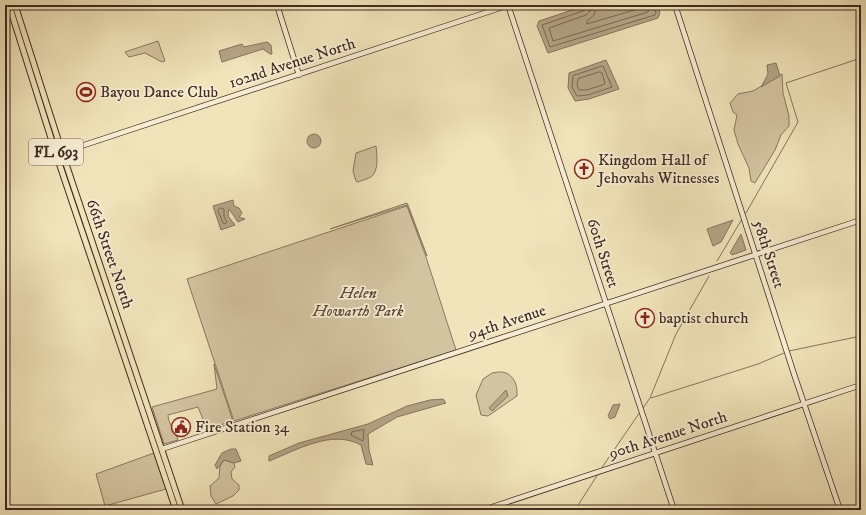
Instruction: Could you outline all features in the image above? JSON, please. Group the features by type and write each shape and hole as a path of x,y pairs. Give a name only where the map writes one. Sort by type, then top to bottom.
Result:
{"main road":[{"path":"9,5 15,13 20,28 23,31"},
{"name":"66th Street North","path":"9,5 182,510"},
{"name":"66th Street North","path":"15,5 59,153 176,510"}],"street":[{"path":"277,5 299,75"},
{"name":"102nd Avenue North","path":"59,153 508,5"},
{"name":"60th Street","path":"508,5 674,510"},
{"name":"58th Street","path":"675,5 788,355 840,510"},
{"name":"94th Avenue","path":"162,449 861,220"},
{"name":"90th Avenue North","path":"483,510 861,385"}],"green space":[{"path":"158,41 165,61 162,62 145,53 129,57 125,52"},
{"path":"782,74 783,93 789,116 789,126 781,135 775,150 755,183 751,181 749,168 738,144 734,130 737,115 733,112 730,103 738,94 753,91"},
{"path":"376,146 377,163 374,174 371,177 358,182 356,181 353,171 356,153"},
{"path":"407,203 427,256 407,205 330,229"},
{"name":"Helen Howarth Park","path":"407,206 426,257 456,350 234,421 187,279"},
{"path":"214,364 233,421 207,429 198,407 168,415 169,421 178,440 164,444 152,407 217,389"},
{"path":"503,372 513,379 515,382 517,396 488,416 481,415 476,395 483,379 492,373"},
{"path":"154,453 166,489 105,506 96,474"},
{"path":"224,460 234,463 235,467 231,472 232,479 239,485 239,490 233,496 216,504 211,496 210,486 219,478 220,466"}],"water":[{"path":"587,5 657,5 660,13 658,18 548,53 537,26 539,21"},
{"path":"267,42 271,45 272,54 263,49 222,62 219,51 242,44 244,47"},
{"path":"606,60 619,89 589,99 575,101 568,88 569,73"},
{"path":"776,63 780,76 761,87 768,74 767,65"},
{"path":"314,134 319,136 321,141 319,146 314,148 309,146 307,141 309,136"},
{"path":"233,200 234,206 239,208 242,213 239,217 245,219 238,222 229,209 228,216 235,225 221,230 213,206"},
{"path":"733,220 721,242 713,246 707,229"},
{"path":"741,234 746,250 732,255 730,253"},
{"path":"506,390 508,396 492,411 489,408"},
{"path":"443,399 446,403 397,417 368,434 369,450 373,465 366,464 361,445 338,439 315,443 269,461 269,456 299,443 368,424 407,406 430,400"},
{"path":"620,404 615,417 610,419 608,416 613,405"},
{"path":"231,449 236,449 241,461 234,463 224,460 217,469 215,465 222,453"}],"waterway":[{"path":"746,213 798,122 786,83 861,58"},
{"path":"717,261 742,219"},
{"path":"643,408 650,398 676,334 709,276"},
{"path":"789,351 861,336"},
{"path":"651,398 758,364 784,353"},
{"path":"601,469 640,412"},
{"path":"575,510 598,474"}],"place":[{"name":"Bayou Dance Club","path":"86,92"},
{"name":"Kingdom Hall of Jehovahs Witnesses","path":"584,169"},
{"name":"baptist church","path":"645,318"},
{"name":"Fire Station 34","path":"181,427"}]}
